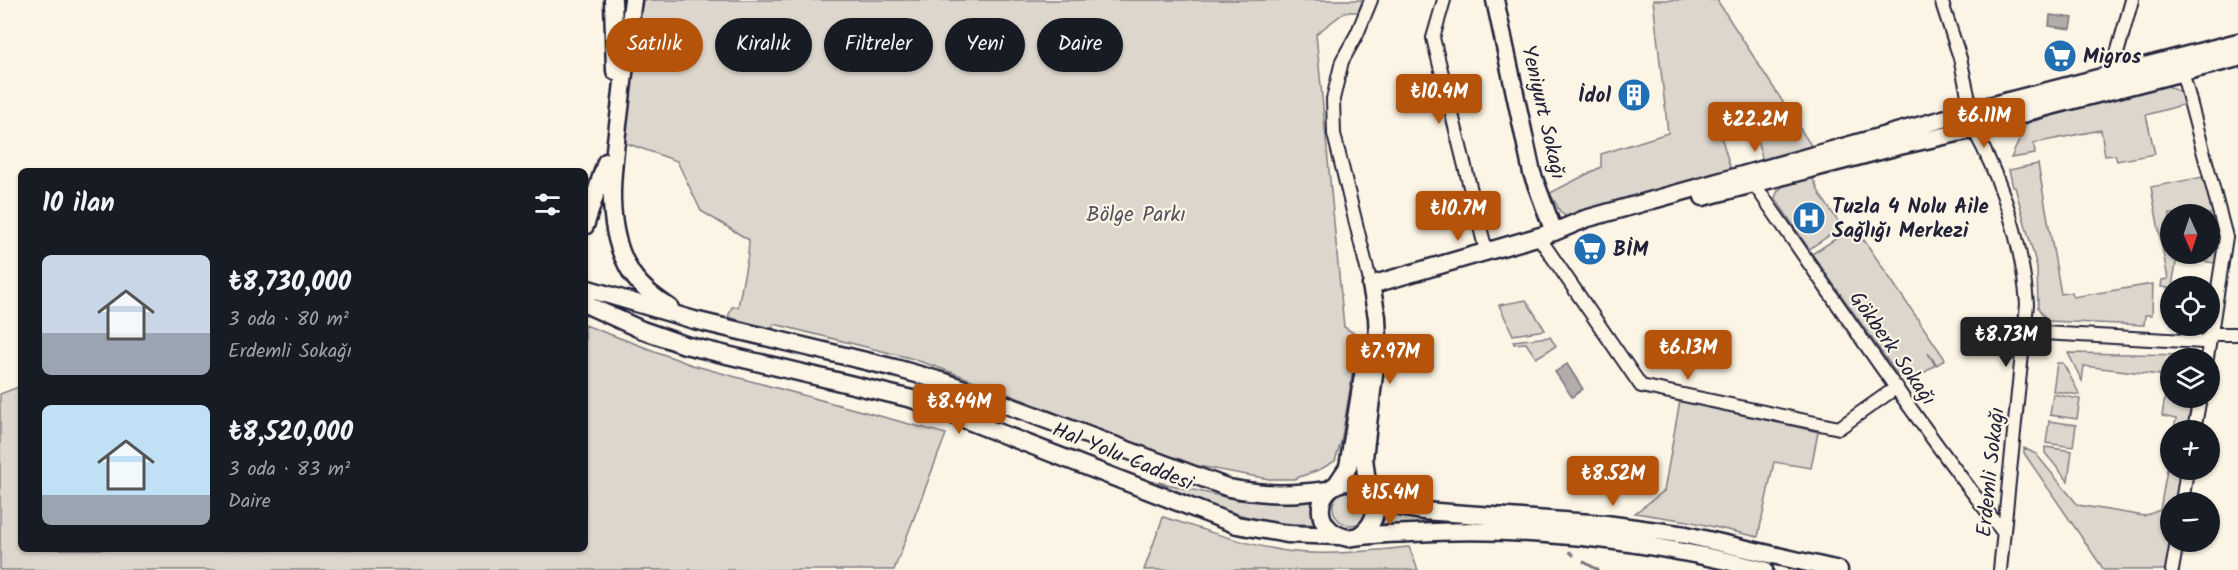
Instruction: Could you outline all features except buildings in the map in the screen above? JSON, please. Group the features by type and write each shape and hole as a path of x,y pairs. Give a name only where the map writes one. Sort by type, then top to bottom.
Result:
{"street":[{"path":"588,218 598,190 613,132 616,104 613,0"},
{"path":"633,0 614,150 612,183 614,219 617,239 628,269 653,297 680,316"},
{"path":"1358,536 1372,524 1376,515 1376,506 1370,494 1364,458 1378,341 1377,317 1334,134 1333,99 1342,60 1357,34 1371,0"},
{"path":"1444,0 1433,38 1486,251"},
{"name":"Yeniyurt Sokağı","path":"1496,0 1546,234"},
{"path":"1941,0 1977,108 1993,116 1981,130"},
{"path":"2111,75 2132,0"},
{"path":"1371,285 1546,234 1585,219 1977,108 2238,42"},
{"path":"1546,234 1588,227 1895,147 1981,130 2031,111 2238,58"},
{"path":"2182,71 2226,237 2220,279"},
{"path":"1977,108 1966,119 1981,130"},
{"name":"Erdemli Sokağı","path":"1981,130 2017,238 2024,267 2027,304 2026,332 2000,570"},
{"name":"Gökberk Sokağı","path":"1754,184 1975,497 2003,532"},
{"path":"1546,234 1641,386 1839,428 1897,387"},
{"path":"1371,285 1369,342 1348,467 1323,498 1321,516 1325,525 1339,536 1348,538 1455,530 1577,537 1651,545 1764,570"},
{"name":"Hal Yolu Caddesi","path":"588,289 680,316 945,382 1229,488 1259,494 1287,495 1332,488"},
{"name":"Hal Yolu Caddesi","path":"588,305 642,330 685,345 912,399 1237,525 1287,534 1339,536"},
{"path":"2026,332 2203,342 2210,336"},
{"path":"2220,334 2238,334"},
{"path":"1332,488 1353,482 1389,505 1423,511 1606,524 1686,535 1839,570"},
{"path":"2172,570 2175,552"}],"green space":[{"name":"Bölge Parkı","path":"641,0 1363,0 1358,12 1345,12 1316,34 1344,327 1354,333 1358,341 1341,442 1335,461 1294,479 1269,479 1187,464 910,358 774,324 772,329 728,317 732,307 738,307 749,240 701,211 677,161 620,141 630,72 703,72 703,18 638,18"},
{"path":"1653,0 1717,0 1812,147 1763,161 1753,127 1721,136 1731,170 1567,217 1561,213 1550,193 1601,167 1601,154 1668,133"},
{"path":"2164,84 2182,93 2186,104 2146,115 2155,154 2117,161 2115,155 2105,156 2101,130 2034,143 2035,154 2011,158 2027,123"},
{"path":"2038,164 2061,294 2072,292 2073,297 2153,284 2152,315 2145,315 2144,325 2047,321 2038,308 2037,267 2009,170"},
{"path":"1812,177 1821,196 1842,227 1809,249 1775,198 1780,188 1785,185"},
{"path":"2203,177 2210,204 2160,204 2160,236 2151,187"},
{"path":"1851,229 1860,242 1864,240 1945,359 1937,365 1928,353 1935,365 1910,383 1902,371 1897,374 1812,254"},
{"path":"2165,264 2176,264 2174,276 2167,276"},
{"path":"1526,300 1545,330 1513,335 1499,305"},
{"path":"588,326 692,365 946,434 894,570 0,570 0,394 18,387 18,552 588,552"},
{"path":"1550,337 1556,346 1536,358 1526,343 1514,344 1513,341"},
{"path":"2068,353 2160,355 2160,375 2084,366 2082,381"},
{"path":"2057,363 2063,363 2080,395 2053,391"},
{"path":"2053,394 2080,399 2077,419 2050,415"},
{"path":"1680,400 1818,432 1811,468 1774,462 1758,537 1688,521 1635,513 1664,491"},
{"path":"2163,408 2190,408 2189,420 2176,420 2162,416"},
{"path":"2049,421 2076,425 2073,447 2046,443"},
{"path":"2045,447 2072,451 2068,481 2045,453"},
{"path":"2024,448 2036,454 2078,505 2144,516 2160,510 2160,552 2168,552 2166,570 2104,570 2024,453"},
{"path":"2165,480 2179,480 2178,492 2163,492"},
{"path":"1158,482 1238,500 1267,502 1312,497 1316,524 1275,522 1235,513 1215,507"},
{"path":"1351,489 1364,494 1369,507 1364,520 1351,525 1338,520 1333,507 1338,494"},
{"path":"1388,506 1527,526 1382,524 1387,515"},
{"path":"1163,517 1250,544 1296,552 1344,553 1409,547 1418,570 1144,570"}],"shaded area":[{"path":"2050,15 2073,18 2071,29 2049,26"},
{"path":"1567,364 1583,389 1572,397 1555,372"}],"waterway":[{"path":"1570,552 1573,555"},
{"path":"1584,562 1598,570"}],"place":[{"name":"Migros","path":"2060,56"},
{"name":"İdol","path":"1634,95"},
{"name":"Tuzla 4 Nolu Aile Sağlığı Merkezi","path":"1809,218"},
{"name":"BİM","path":"1590,249"}]}
